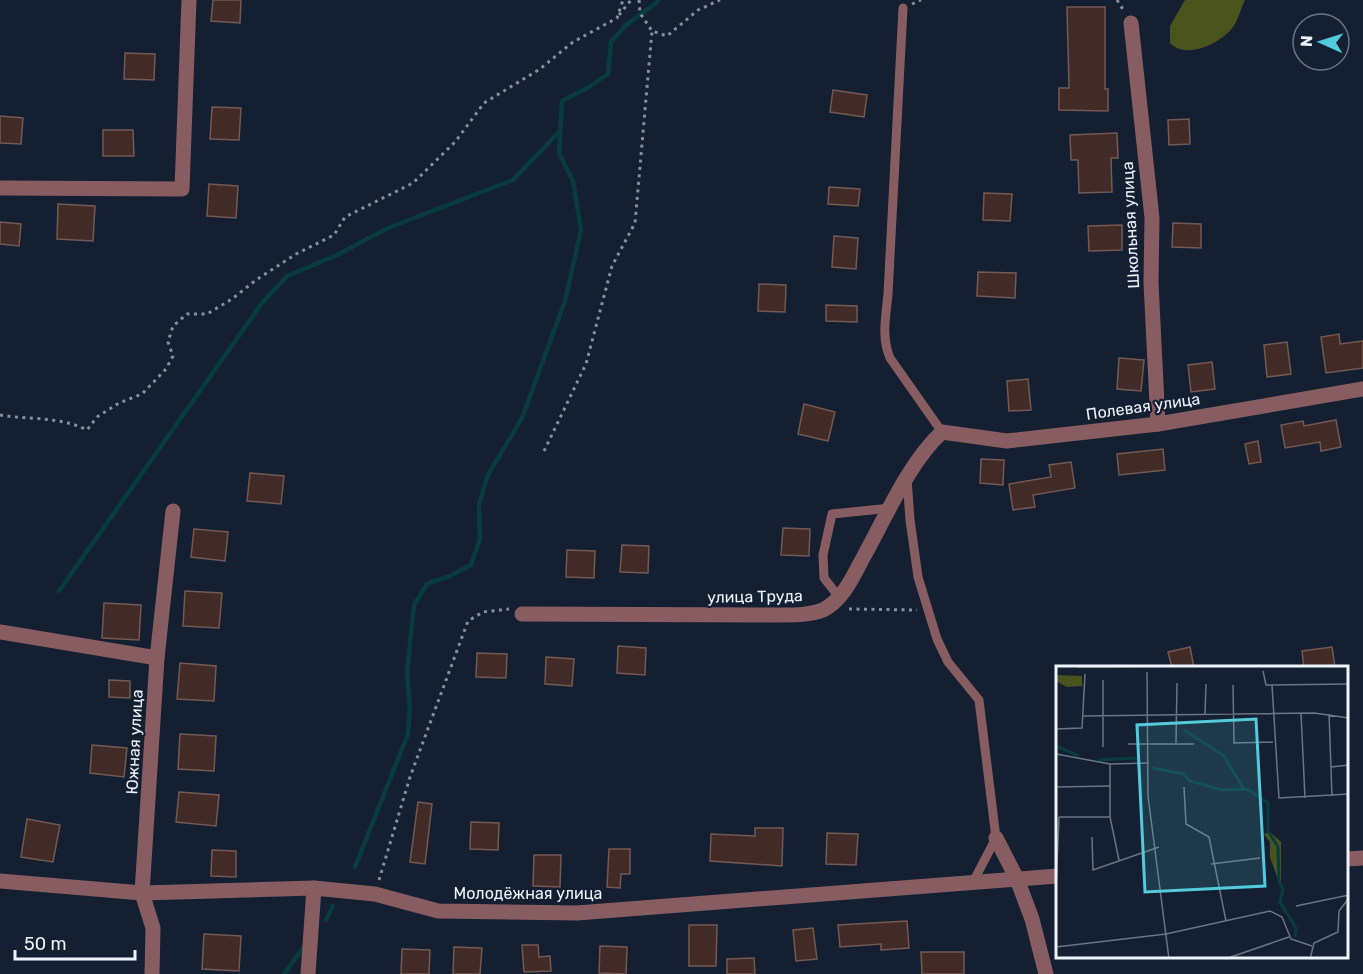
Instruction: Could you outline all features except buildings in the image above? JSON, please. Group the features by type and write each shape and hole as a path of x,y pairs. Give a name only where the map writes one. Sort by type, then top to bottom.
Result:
{"street":[{"path":"0,188 182,189 189,0"},
{"name":"Школьная улица","path":"1131,23 1152,219 1151,284 1158,424"},
{"name":"Полевая улица","path":"937,437 1007,441 1158,424 1363,389"},
{"name":"улица Труда","path":"517,612 782,615 806,614 824,609 844,592 907,479 937,437"},
{"name":"Южная улица","path":"152,974 153,928 142,893 157,658 173,511"},
{"path":"0,632 157,658"},
{"path":"996,838 1017,879 1032,919 1046,974"},
{"path":"1348,859 1363,858"},
{"name":"Молодёжная улица","path":"0,881 142,893 314,888 375,894 438,911 578,913 1056,876"},
{"path":"308,974 314,888"}],"lane":[{"path":"903,8 885,346 937,437"},
{"path":"907,479 918,577 937,639 948,662 979,700 996,838 972,884"},
{"path":"839,597 824,578 823,555 832,514 891,508"}],"path":[{"path":"617,18 623,0"},
{"path":"0,415 71,422 87,430 97,417 119,403 142,394 166,369 173,356 168,342 173,326 187,314 207,314 232,299 255,279 296,254 334,235 345,217 413,183 454,142 484,103 540,69 573,42 617,18 631,0"},
{"path":"639,0 640,13 652,32 667,36 698,10 720,0"},
{"path":"544,451 586,364 612,266 635,223 652,32"},
{"path":"824,609 928,610"},
{"path":"375,894 410,777 468,621 483,612 517,612"}],"green space":[{"path":"1185,0 1245,0 1235,24 1220,39 1203,48 1185,50 1170,43 1170,26"}],"waterway":[{"path":"355,867 408,734 410,708 407,673 414,605 427,584 471,565 480,539 479,504 488,475 522,418 565,301 581,230 573,181 559,153 562,101 608,74 611,42 626,25 658,0"},
{"path":"59,591 262,303 287,276 335,256 388,228 513,180 558,133"},
{"path":"326,920 333,906"},
{"path":"284,974 304,947"}]}
